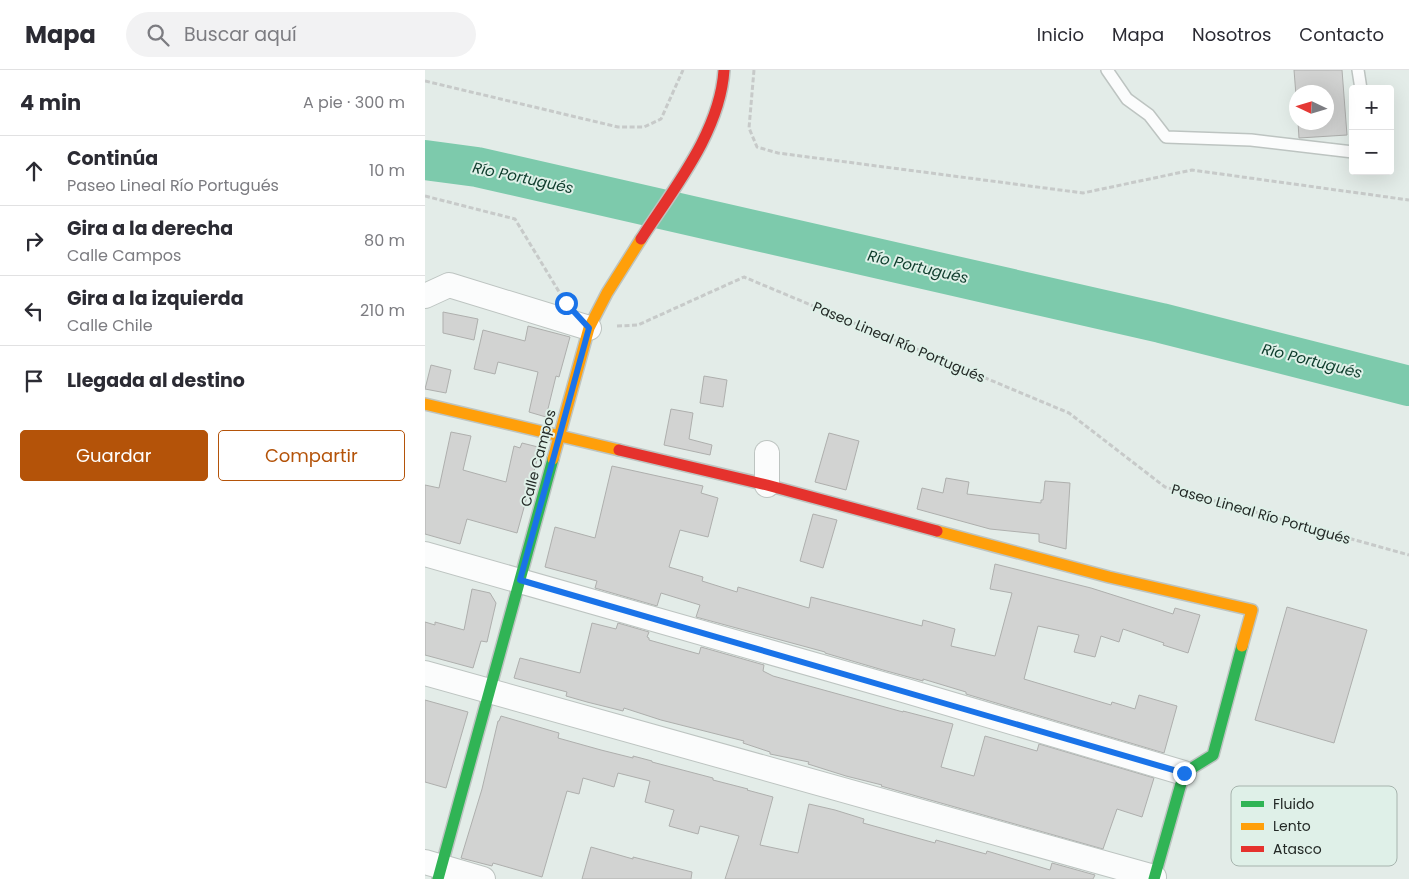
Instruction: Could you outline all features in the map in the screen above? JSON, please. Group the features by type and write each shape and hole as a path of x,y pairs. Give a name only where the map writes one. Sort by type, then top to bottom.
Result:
{"street":[{"name":"Calle Campos","path":"435,869 489,690 589,328 607,293 705,140 723,87 724,70"},
{"path":"425,296 449,285 589,328"},
{"path":"425,404 767,484 1109,577 1252,610 1213,755 1184,773 1154,878 425,673"},
{"path":"767,453 767,484"},
{"path":"425,554 1184,773"},
{"path":"435,869 483,879"}],"lane":[{"path":"1107,70 1127,99 1149,115 1166,137 1251,140 1349,152"},
{"path":"1358,70 1360,85"}],"path":[{"path":"425,82 618,127 644,127 661,119 683,70"},
{"path":"754,70 749,128 757,146 778,153 1083,193 1192,170 1409,200"},
{"path":"425,196 515,219 566,303 589,328"},
{"name":"Paseo Lineal Río Portugués","path":"589,328 638,325 743,277 1069,413 1165,487 1409,555"}],"building":[{"path":"1294,70 1342,70 1347,135 1299,138 1298,130 1334,130 1334,85 1295,85"},
{"path":"443,312 478,319 474,340 443,333"},
{"path":"528,326 570,337 559,377 556,376 546,417 529,412 538,372 498,362 495,374 474,369 483,330 525,341"},
{"path":"431,365 451,370 446,393 425,389"},
{"path":"704,376 727,380 723,407 700,403"},
{"path":"671,409 693,413 689,439 712,445 710,455 664,445"},
{"path":"451,432 471,436 463,470 506,482 514,446 520,448 522,443 538,447 537,452 539,453 517,533 467,519 460,544 425,534 425,485 439,488"},
{"path":"829,433 859,441 846,490 815,482"},
{"path":"612,466 703,486 701,493 718,498 708,537 680,530 669,567 703,577 702,581 737,592 738,587 809,608 811,597 922,626 923,620 955,629 951,646 995,656 1012,593 990,589 995,564 1091,588 1173,614 1175,608 1200,615 1188,653 1123,629 1119,642 1101,636 1095,657 1074,652 1079,635 1038,626 1024,679 1111,705 1112,702 1135,709 1139,695 1177,706 1164,753 966,694 966,692 923,679 923,681 696,617 700,605 661,593 657,606 595,588 597,581 545,567 555,527 595,538"},
{"path":"946,478 969,482 967,494 1041,503 1045,481 1070,483 1066,549 1039,542 1039,534 990,529 917,509 922,488 943,493"},
{"path":"813,514 837,520 823,568 800,561"},
{"path":"472,589 490,593 496,603 487,642 481,641 473,668 425,655 425,622 435,625 435,622 464,630"},
{"path":"1287,607 1367,630 1334,743 1255,720"},
{"path":"592,623 616,629 618,623 649,632 647,637 649,640 699,654 701,647 764,665 763,671 773,676 953,724 941,767 974,776 985,736 1037,751 1039,744 1154,778 1142,817 1117,809 1103,849 846,776 808,764 809,762 770,754 770,752 743,743 744,741 661,720 624,708 623,711 587,702 566,696 567,692 514,678 520,658 580,673"},
{"path":"425,700 468,712 446,788 425,782"},
{"path":"501,716 559,733 558,738 633,758 633,756 652,761 773,797 760,845 798,853 809,804 864,819 863,823 935,843 936,840 986,854 987,851 1050,870 1052,863 1095,875 1093,879 725,879 739,836 700,826 698,834 669,826 674,810 645,802 650,781 618,773 614,787 583,778 579,794 567,791 542,877 493,863 492,866 461,858 482,789 498,721"},
{"path":"591,847 633,859 633,857 692,872 691,879 582,879"}],"waterway":[{"name":"Río Portugués","path":"425,160 477,167 1161,323 1409,386"}],"traffic: fast":[{"path":"438,879 553,459"},
{"path":"1154,879 1184,773 1213,755 1242,646"}],"traffic: slow":[{"path":"553,459 589,328 607,293 641,239"},
{"path":"425,404 619,450"},
{"path":"937,531 1109,577 1252,610 1242,646"}],"traffic: jam":[{"path":"641,239 681,179 705,137 721,93 724,70"},
{"path":"619,450 767,485 937,531"}],"route":[{"path":"566,303 589,328 520,580 1184,773"}]}
